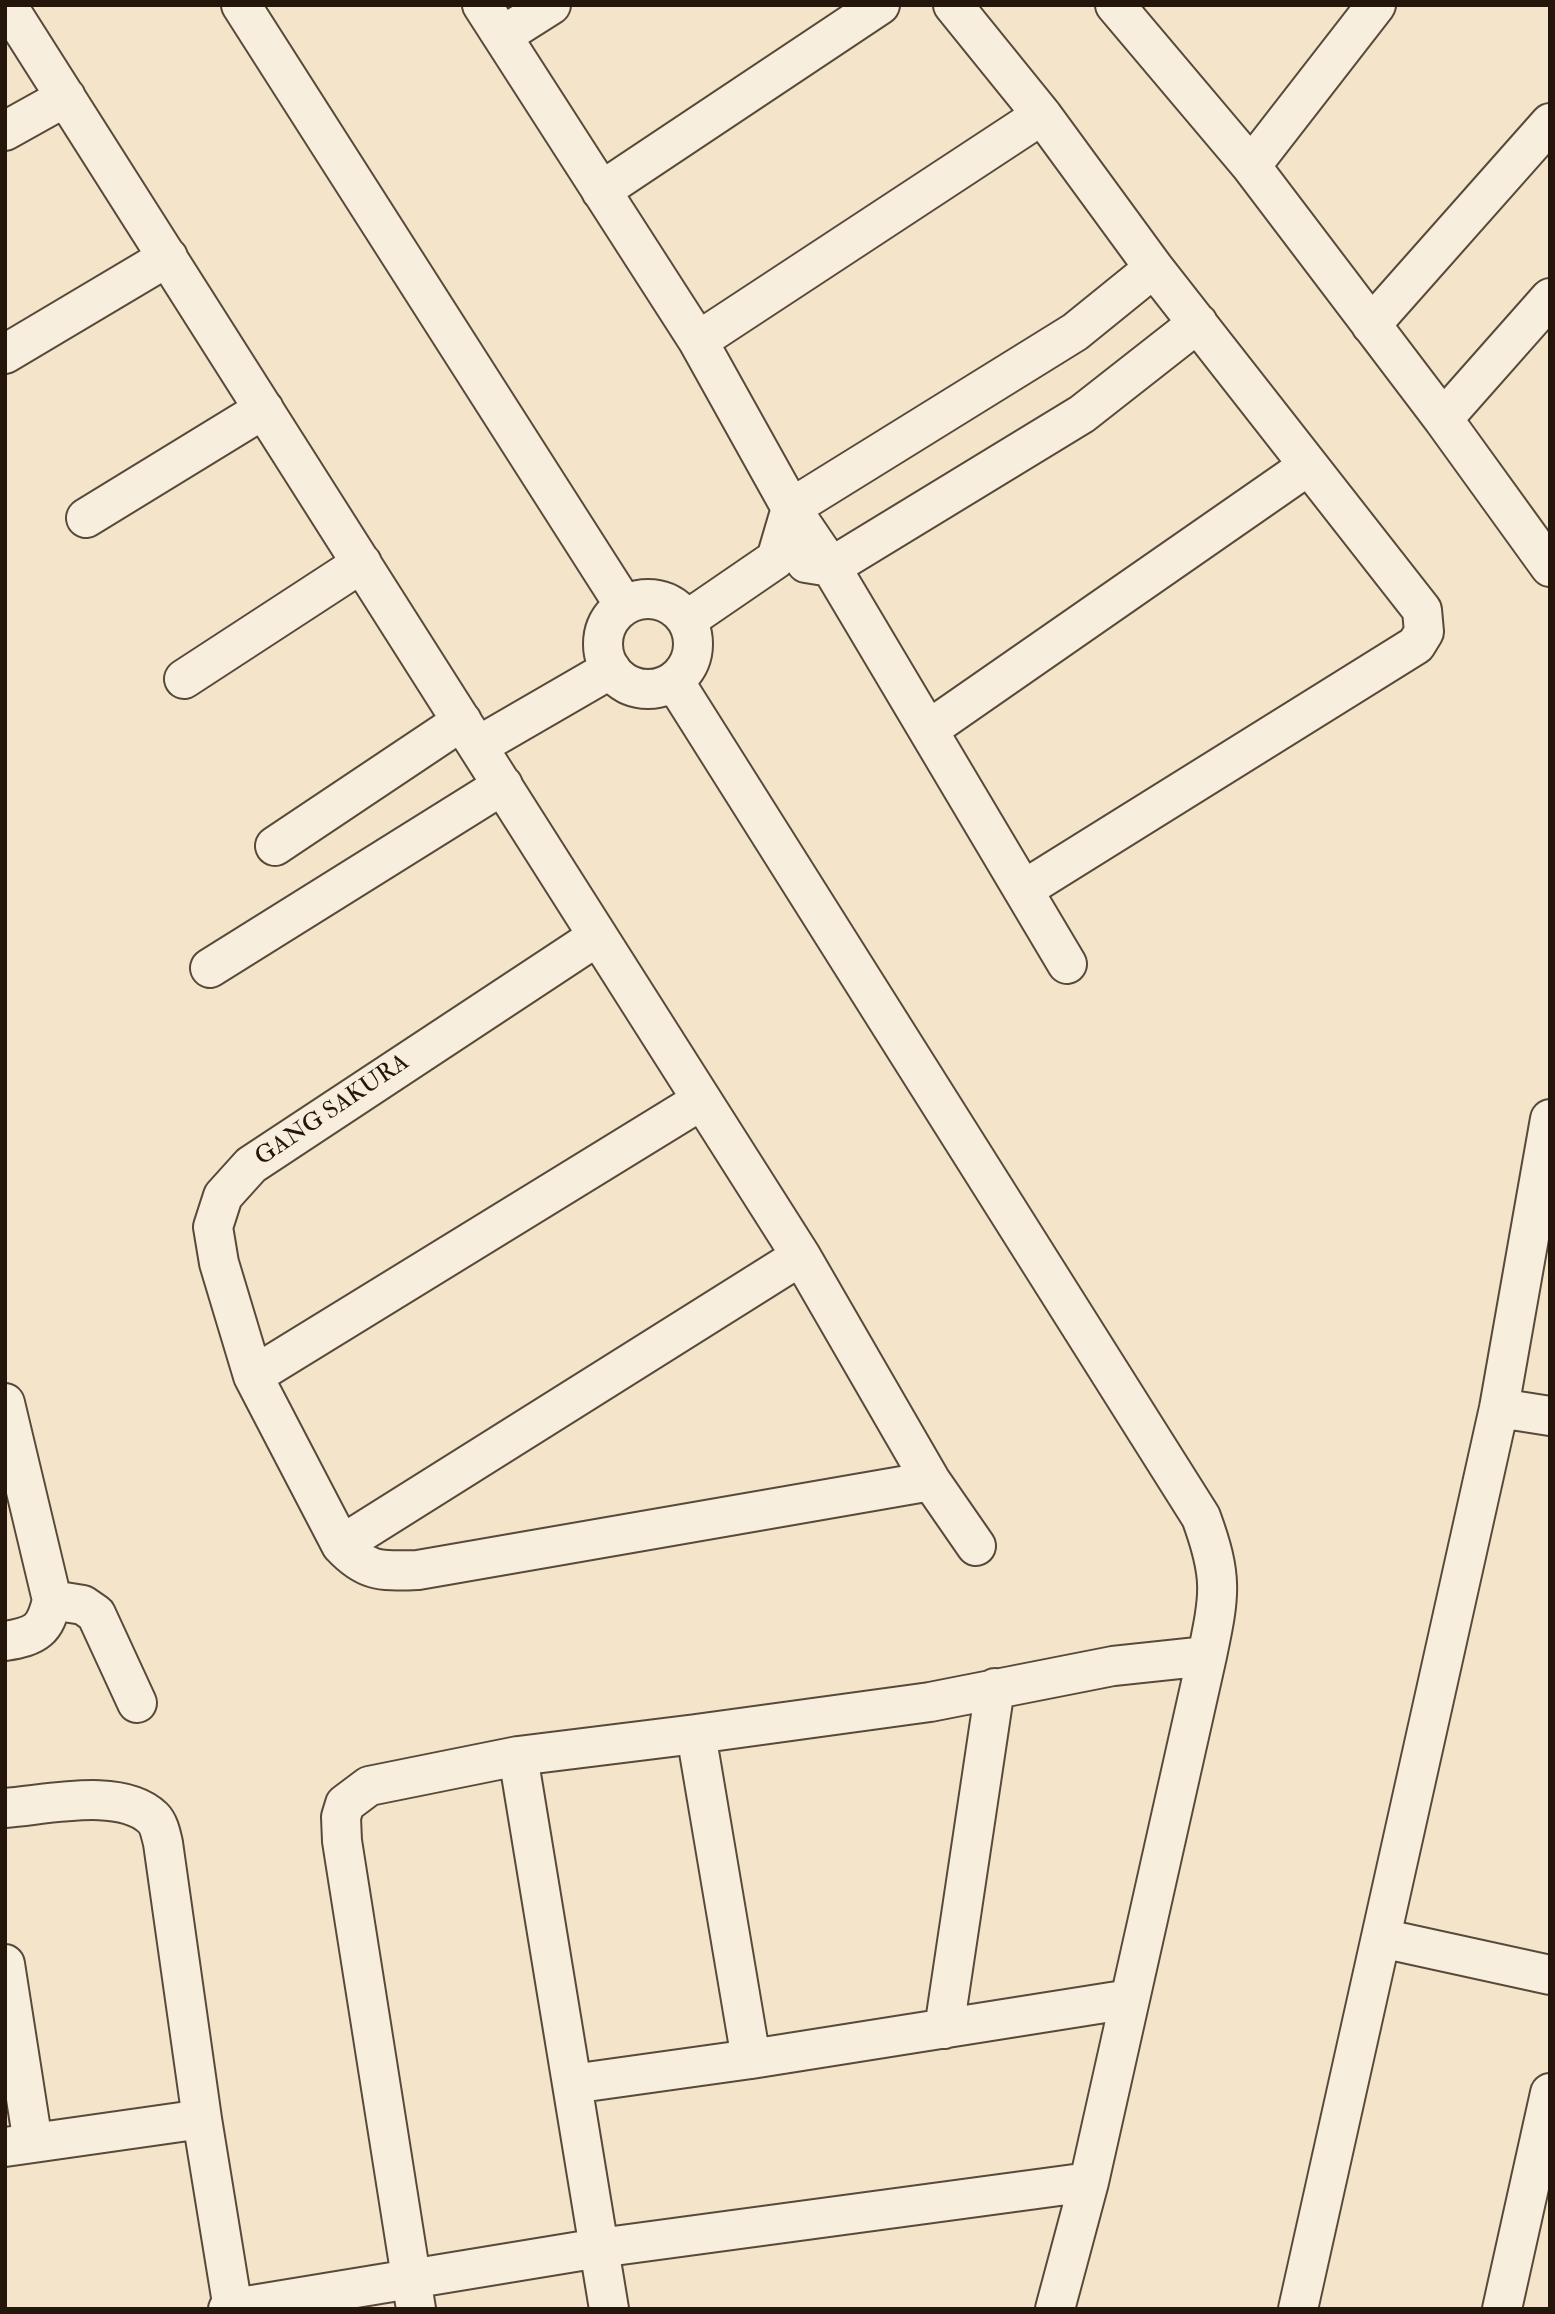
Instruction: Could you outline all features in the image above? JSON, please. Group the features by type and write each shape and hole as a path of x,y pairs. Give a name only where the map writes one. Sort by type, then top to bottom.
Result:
{"street":[{"path":"7,5 801,1256 931,1481 976,1546"},
{"path":"241,5 624,605"},
{"path":"551,5 492,21 698,341 792,508 831,567 1066,964"},
{"path":"601,191 880,5"},
{"path":"953,5 1042,114 1154,268 1308,466 1388,563 1422,610 1424,632 1416,645 1023,890"},
{"path":"1115,5 1251,166 1443,419 1550,567"},
{"path":"1251,166 1376,5"},
{"path":"5,131 66,97"},
{"path":"698,341 1042,114"},
{"path":"1371,325 1550,123"},
{"path":"5,354 168,257"},
{"path":"687,620 776,559 792,508 1075,332 1154,268"},
{"path":"1443,419 1550,298"},
{"path":"776,559 831,567 1082,414 1198,323"},
{"path":"86,518 264,409"},
{"path":"928,730 1308,466"},
{"path":"184,679 362,563"},
{"path":"637,599 665,601 687,620 692,633 692,653 684,672 674,681 661,687 633,687 620,680 611,669 604,656 606,627 624,605 637,599"},
{"path":"275,846 470,733 611,669"},
{"path":"674,681 1202,1517 1217,1559 1219,1601 1089,2182 1055,2309"},
{"path":"210,968 503,785"},
{"name":"GANG SAKURA","path":"598,936 251,1165 223,1196 213,1227 219,1263 253,1376 341,1545 359,1564 383,1571 418,1570 931,1481"},
{"path":"253,1376 702,1100"},
{"path":"1298,2309 1499,1408 1550,1119"},
{"path":"341,1545 801,1256"},
{"path":"5,1403 52,1600 46,1622 34,1633 5,1641"},
{"path":"1499,1408 1550,1416"},
{"path":"52,1600 83,1605 96,1614 137,1703"},
{"path":"413,2294 341,1817 345,1804 369,1786 518,1756 930,1702 1113,1667 1207,1656"},
{"path":"944,2029 995,1688"},
{"path":"696,1734 751,2059"},
{"path":"518,1756 609,2309"},
{"path":"5,1808 108,1799 138,1807 156,1820 163,1843 231,2308 413,2294 599,2248 1089,2182"},
{"path":"1381,1938 1550,1975"},
{"path":"5,1964 19,2145 202,2119"},
{"path":"572,2084 751,2059 1130,1999"},
{"path":"1502,2309 1543,2156 1550,2093"}]}
